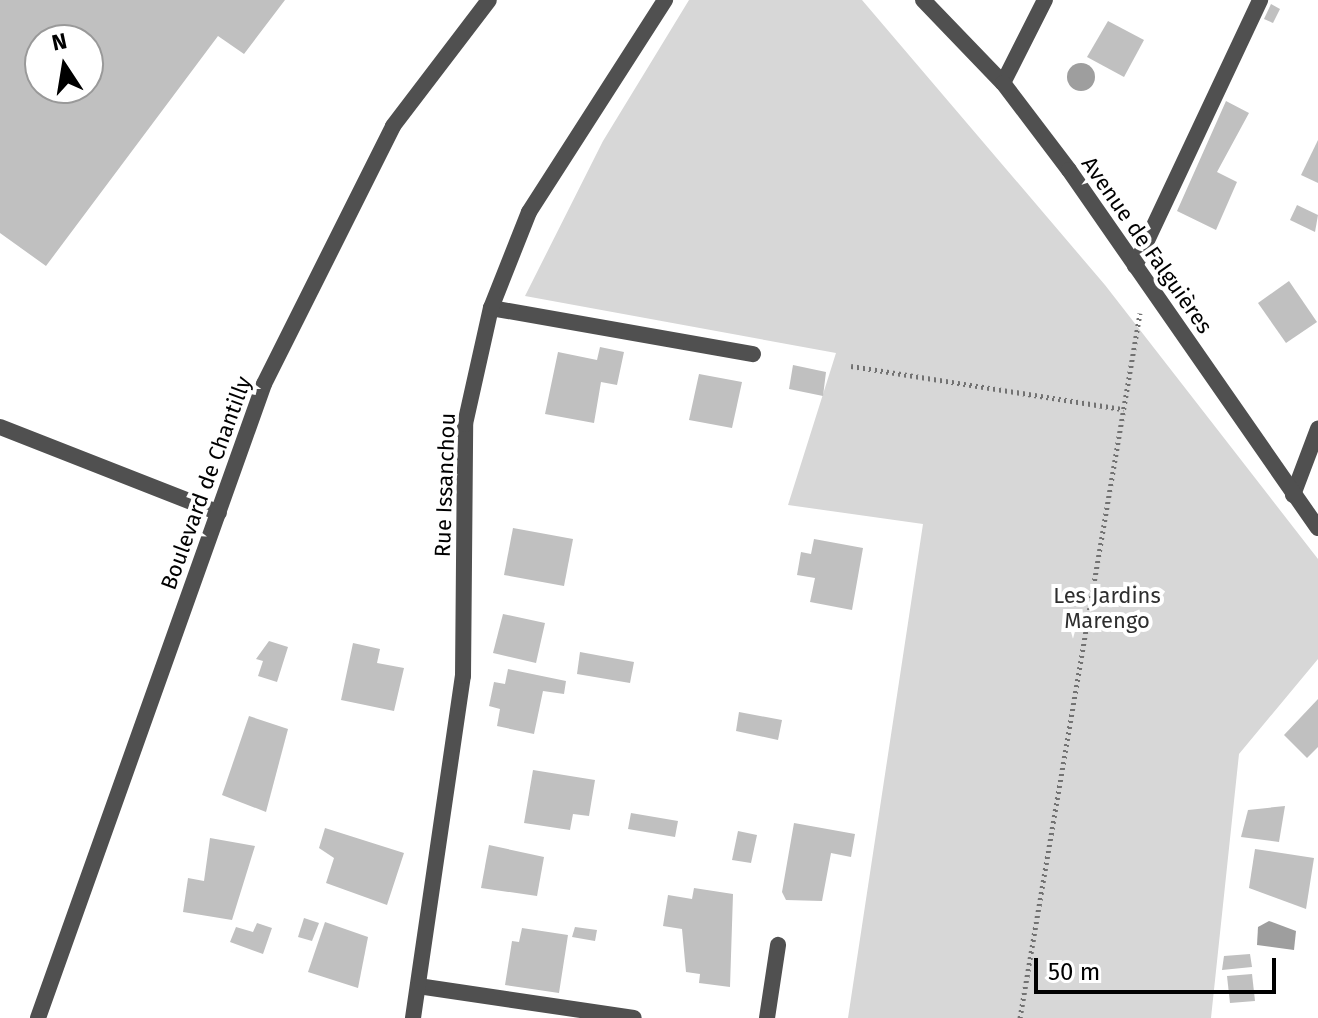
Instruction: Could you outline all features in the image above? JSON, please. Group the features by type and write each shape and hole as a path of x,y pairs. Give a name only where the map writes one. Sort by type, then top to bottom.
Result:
{"street":[{"name":"Boulevard de Chantilly","path":"38,1018 264,384 393,126 489,0"},
{"name":"Rue Issanchou","path":"413,1018 463,676 465,424 491,308 529,212 665,0"},
{"name":"Avenue de Falguières","path":"923,0 1003,83 1318,528"},
{"path":"1003,83 1045,0"},
{"path":"1135,266 1260,0"},
{"path":"491,308 753,354"},
{"path":"0,427 219,513"},
{"path":"1293,495 1318,429"},
{"path":"767,1018 778,945"},
{"path":"418,986 634,1018"}],"path":[{"path":"1020,1018 1145,280"},
{"path":"851,366 1124,409"}],"green space":[{"name":"Les Jardins Marengo","path":"689,0 862,0 1105,285 1318,559 1318,659 1239,754 1211,1018 848,1018 923,524 788,505 836,353 525,296 603,141"}],"shaded area":[{"path":"1081,63 1091,67 1095,77 1091,87 1081,91 1071,87 1067,77 1071,67"},
{"path":"1269,921 1296,931 1294,950 1257,945 1258,927"}],"building":[{"path":"0,0 285,0 244,54 218,36 46,266 0,233"},
{"path":"1271,4 1280,9 1273,23 1264,19"},
{"path":"1108,21 1144,40 1124,77 1087,57"},
{"path":"1226,101 1249,113 1217,172 1237,182 1216,230 1177,211"},
{"path":"1318,140 1318,183 1301,175"},
{"path":"1297,205 1318,215 1315,232 1290,220"},
{"path":"1289,281 1317,322 1286,343 1258,303"},
{"path":"600,347 624,352 617,385 601,382 594,423 545,414 558,352 597,360"},
{"path":"793,365 826,372 823,396 789,389"},
{"path":"699,374 742,382 732,428 689,420"},
{"path":"513,528 573,539 564,586 504,575"},
{"path":"814,539 863,548 852,610 810,602 815,578 797,575 801,552 811,554"},
{"path":"503,614 545,623 536,663 493,653"},
{"path":"269,641 288,647 277,682 258,676 263,661 256,659"},
{"path":"353,643 380,649 377,663 404,668 394,711 341,700"},
{"path":"580,652 634,662 630,683 577,674"},
{"path":"508,669 566,681 564,694 543,691 534,734 497,726 500,709 489,706 494,682 505,684"},
{"path":"1318,699 1318,747 1307,758 1284,735"},
{"path":"739,712 782,720 778,740 736,731"},
{"path":"249,716 288,729 266,812 222,795"},
{"path":"533,770 595,780 589,816 573,814 570,830 524,823"},
{"path":"1285,806 1279,842 1241,837 1248,810"},
{"path":"631,813 678,821 675,837 628,829"},
{"path":"794,823 855,834 851,857 831,853 822,901 786,900 782,892"},
{"path":"325,828 404,853 387,905 326,883 334,858 319,848"},
{"path":"738,831 757,835 751,863 732,860"},
{"path":"210,838 255,846 232,920 183,912 188,878 204,881"},
{"path":"489,845 544,857 537,896 481,888"},
{"path":"1255,849 1314,858 1306,909 1249,888"},
{"path":"694,888 733,894 730,987 699,983 700,974 686,972 682,929 663,926 668,895 692,899"},
{"path":"304,918 319,923 312,941 298,937"},
{"path":"325,922 368,937 358,988 308,972"},
{"path":"257,923 272,928 263,954 230,942 236,927 253,932"},
{"path":"575,927 597,930 595,941 572,937"},
{"path":"522,928 568,935 559,993 505,985 512,941 519,942"},
{"path":"1250,954 1252,967 1222,970 1224,956"},
{"path":"1252,974 1255,1001 1230,1003 1227,976"}]}
